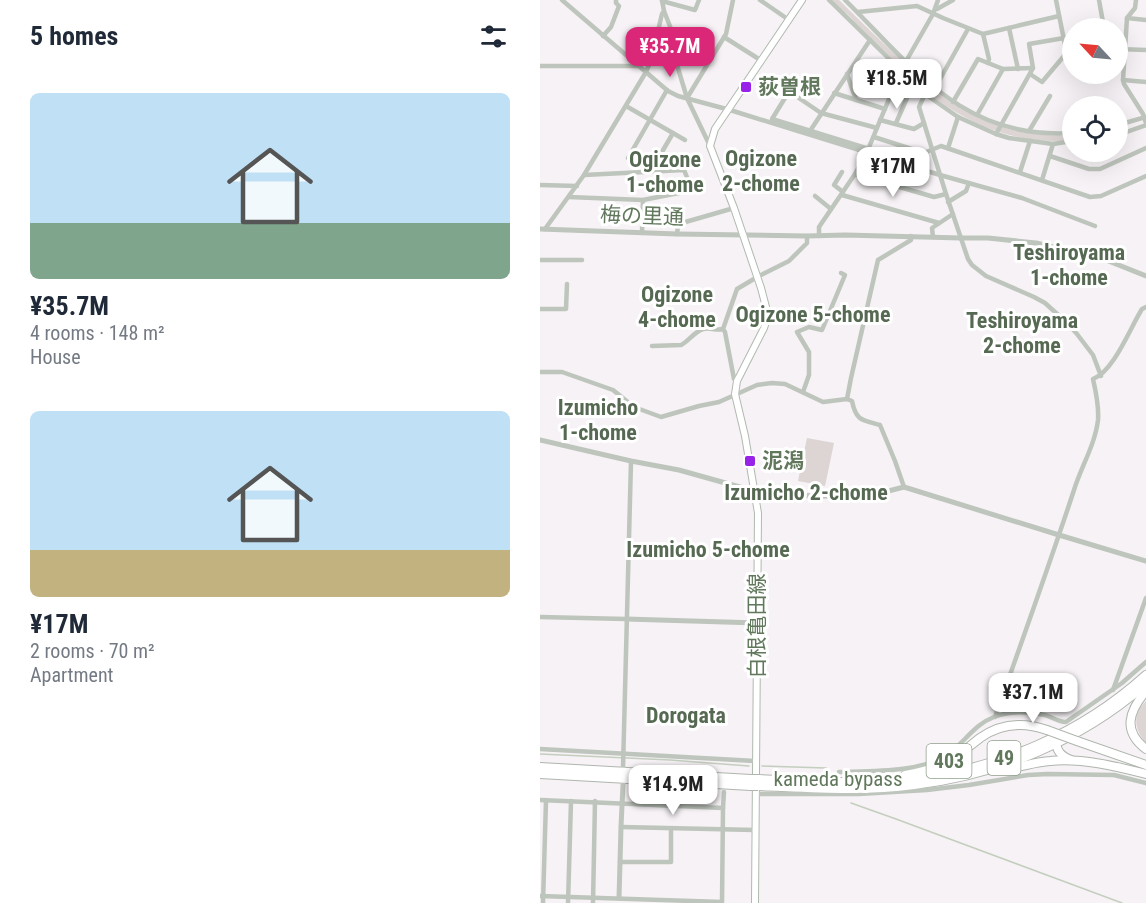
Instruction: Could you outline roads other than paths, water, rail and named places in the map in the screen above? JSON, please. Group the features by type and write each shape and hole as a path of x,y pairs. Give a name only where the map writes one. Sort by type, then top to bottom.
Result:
{"highway":[{"name":"kameda bypass","path":"542,775 843,788 912,786 993,769 1057,740 1146,675"},
{"name":"kameda bypass","path":"540,767 755,785 916,778 970,768 1080,731 1146,684"},
{"path":"1146,691 1136,703 1131,715 1130,727 1135,738 1146,750"},
{"name":"403","path":"841,782 908,774 938,767 954,758 982,736 1013,724 1026,724 1047,730 1146,765"},
{"path":"1057,740 1059,753 1075,761"},
{"name":"403","path":"993,769 1007,769 1050,761 1075,761 1146,774"}],"main road":[{"path":"710,146 715,129 730,110 802,0"},
{"name":"白根亀田線","path":"710,146 744,234 766,307 764,328 737,381 735,394 745,436 758,513 755,903"}],"street":[{"path":"562,0 638,66 678,96 868,151"},
{"path":"603,36 611,27 619,6 616,0"},
{"path":"699,0 695,10 662,0 673,34 676,65 687,98 710,146"},
{"path":"687,98 724,37 733,0"},
{"path":"760,0 789,20"},
{"path":"829,0 925,94 958,117 996,134 1053,144 1062,143"},
{"path":"845,0 906,62 953,102 1000,125 1029,131 1062,133"},
{"path":"933,14 938,0"},
{"path":"819,236 819,227 868,151 901,70 937,8 953,0"},
{"path":"1056,0 1062,29"},
{"path":"1099,0 1102,18"},
{"path":"1127,18 1135,8 1136,0"},
{"path":"857,12 917,6 983,34 1059,16"},
{"path":"543,229 577,186 646,72 652,60 664,11"},
{"path":"1128,18 1146,20"},
{"path":"1009,28 1018,69"},
{"path":"934,88 968,29"},
{"path":"983,34 988,63"},
{"path":"724,37 762,61"},
{"path":"996,134 1033,68 1029,44 1062,38"},
{"path":"810,131 870,40"},
{"path":"1128,49 1146,50"},
{"path":"953,102 978,59 1003,69 1033,68"},
{"path":"1030,74 1042,81 1062,60"},
{"path":"540,66 638,66"},
{"path":"977,115 1003,69"},
{"path":"847,75 856,100"},
{"path":"1128,80 1146,82"},
{"path":"1124,84 1146,121"},
{"path":"793,86 772,119 940,175 1022,198 1095,226"},
{"path":"628,158 667,90"},
{"path":"790,92 821,113 877,128"},
{"path":"892,92 907,98 896,123"},
{"path":"834,93 885,109"},
{"path":"925,94 919,107 968,259 977,270 994,280 1045,303 1077,334 1093,355 1101,376"},
{"path":"1029,131 1050,96"},
{"path":"626,106 685,140"},
{"path":"948,148 958,117"},
{"path":"880,120 914,129 924,123"},
{"path":"1128,124 1146,121"},
{"path":"1128,130 1146,121"},
{"path":"659,171 659,157 673,133"},
{"path":"874,137 924,153 941,146 1090,197 1101,196 1146,176"},
{"path":"1020,172 1030,141"},
{"path":"1041,180 1053,144"},
{"path":"1050,156 1089,169 1100,169 1146,148"},
{"path":"569,197 643,200 689,191 691,187 684,170 584,175"},
{"path":"842,172 834,185 842,193 939,223"},
{"path":"855,174 934,197 946,194"},
{"path":"948,202 966,191 969,183"},
{"path":"540,185 577,186"},
{"path":"815,196 831,210"},
{"path":"642,233 643,200"},
{"path":"677,234 678,226 682,223 734,208"},
{"path":"933,237 932,228 953,214"},
{"name":"梅の里通","path":"543,229 677,234 988,238 1059,248 1106,260 1146,276"},
{"path":"737,381 734,379 723,329 738,289 789,261 807,243 807,236"},
{"path":"847,399 878,260 911,240 911,236"},
{"path":"540,260 582,260"},
{"path":"803,392 809,375 809,352 797,332 809,327 822,330 845,275 841,273"},
{"path":"540,309 566,309 567,284"},
{"path":"995,717 1095,432 1098,418 1093,379 1101,376 1120,351 1142,309 1146,307"},
{"path":"652,346 681,345 705,328 719,331 723,329"},
{"path":"540,372 562,372 613,390 634,406 661,417 719,402 757,385 772,383 785,384 823,402 847,399 852,401 855,414 861,420 880,426 904,487"},
{"path":"540,440 679,470 754,491 781,495 865,497 904,487 1146,561"},
{"path":"623,768 631,461"},
{"path":"1113,690 1146,598"},
{"path":"540,617 758,623"},
{"path":"839,772 866,772 919,766 945,756 983,722 995,717 1025,712 1037,713 1066,722 1113,690 1146,662"},
{"path":"540,749 623,757 755,761"},
{"path":"755,785 860,792 927,790 1038,774 1114,775 1146,783"},
{"path":"619,901 623,784"},
{"path":"542,896 593,901 722,903 724,792"},
{"path":"543,903 543,800 723,807"},
{"path":"568,900 571,801"},
{"path":"593,901 595,801"},
{"path":"621,827 755,830"},
{"path":"620,862 670,862 671,829"}],"waterway":[{"path":"540,754 749,766"},
{"path":"762,766 826,768"},
{"path":"851,803 1122,903"}],"place":[{"name":"荻曽根","path":"746,87"},
{"name":"泥潟","path":"750,461"}],"district":[{"name":"Ogizone 2-chome","path":"761,170"},
{"name":"Ogizone 1-chome","path":"665,172"},
{"name":"Teshiroyama 1-chome","path":"1069,264"},
{"name":"Ogizone 4-chome","path":"677,306"},
{"name":"Ogizone 5-chome","path":"813,314"},
{"name":"Teshiroyama 2-chome","path":"1022,332"},
{"name":"Izumicho 1-chome","path":"598,420"},
{"name":"Izumicho 2-chome","path":"806,492"},
{"name":"Izumicho 5-chome","path":"708,549"},
{"name":"Dorogata","path":"686,715"}]}
